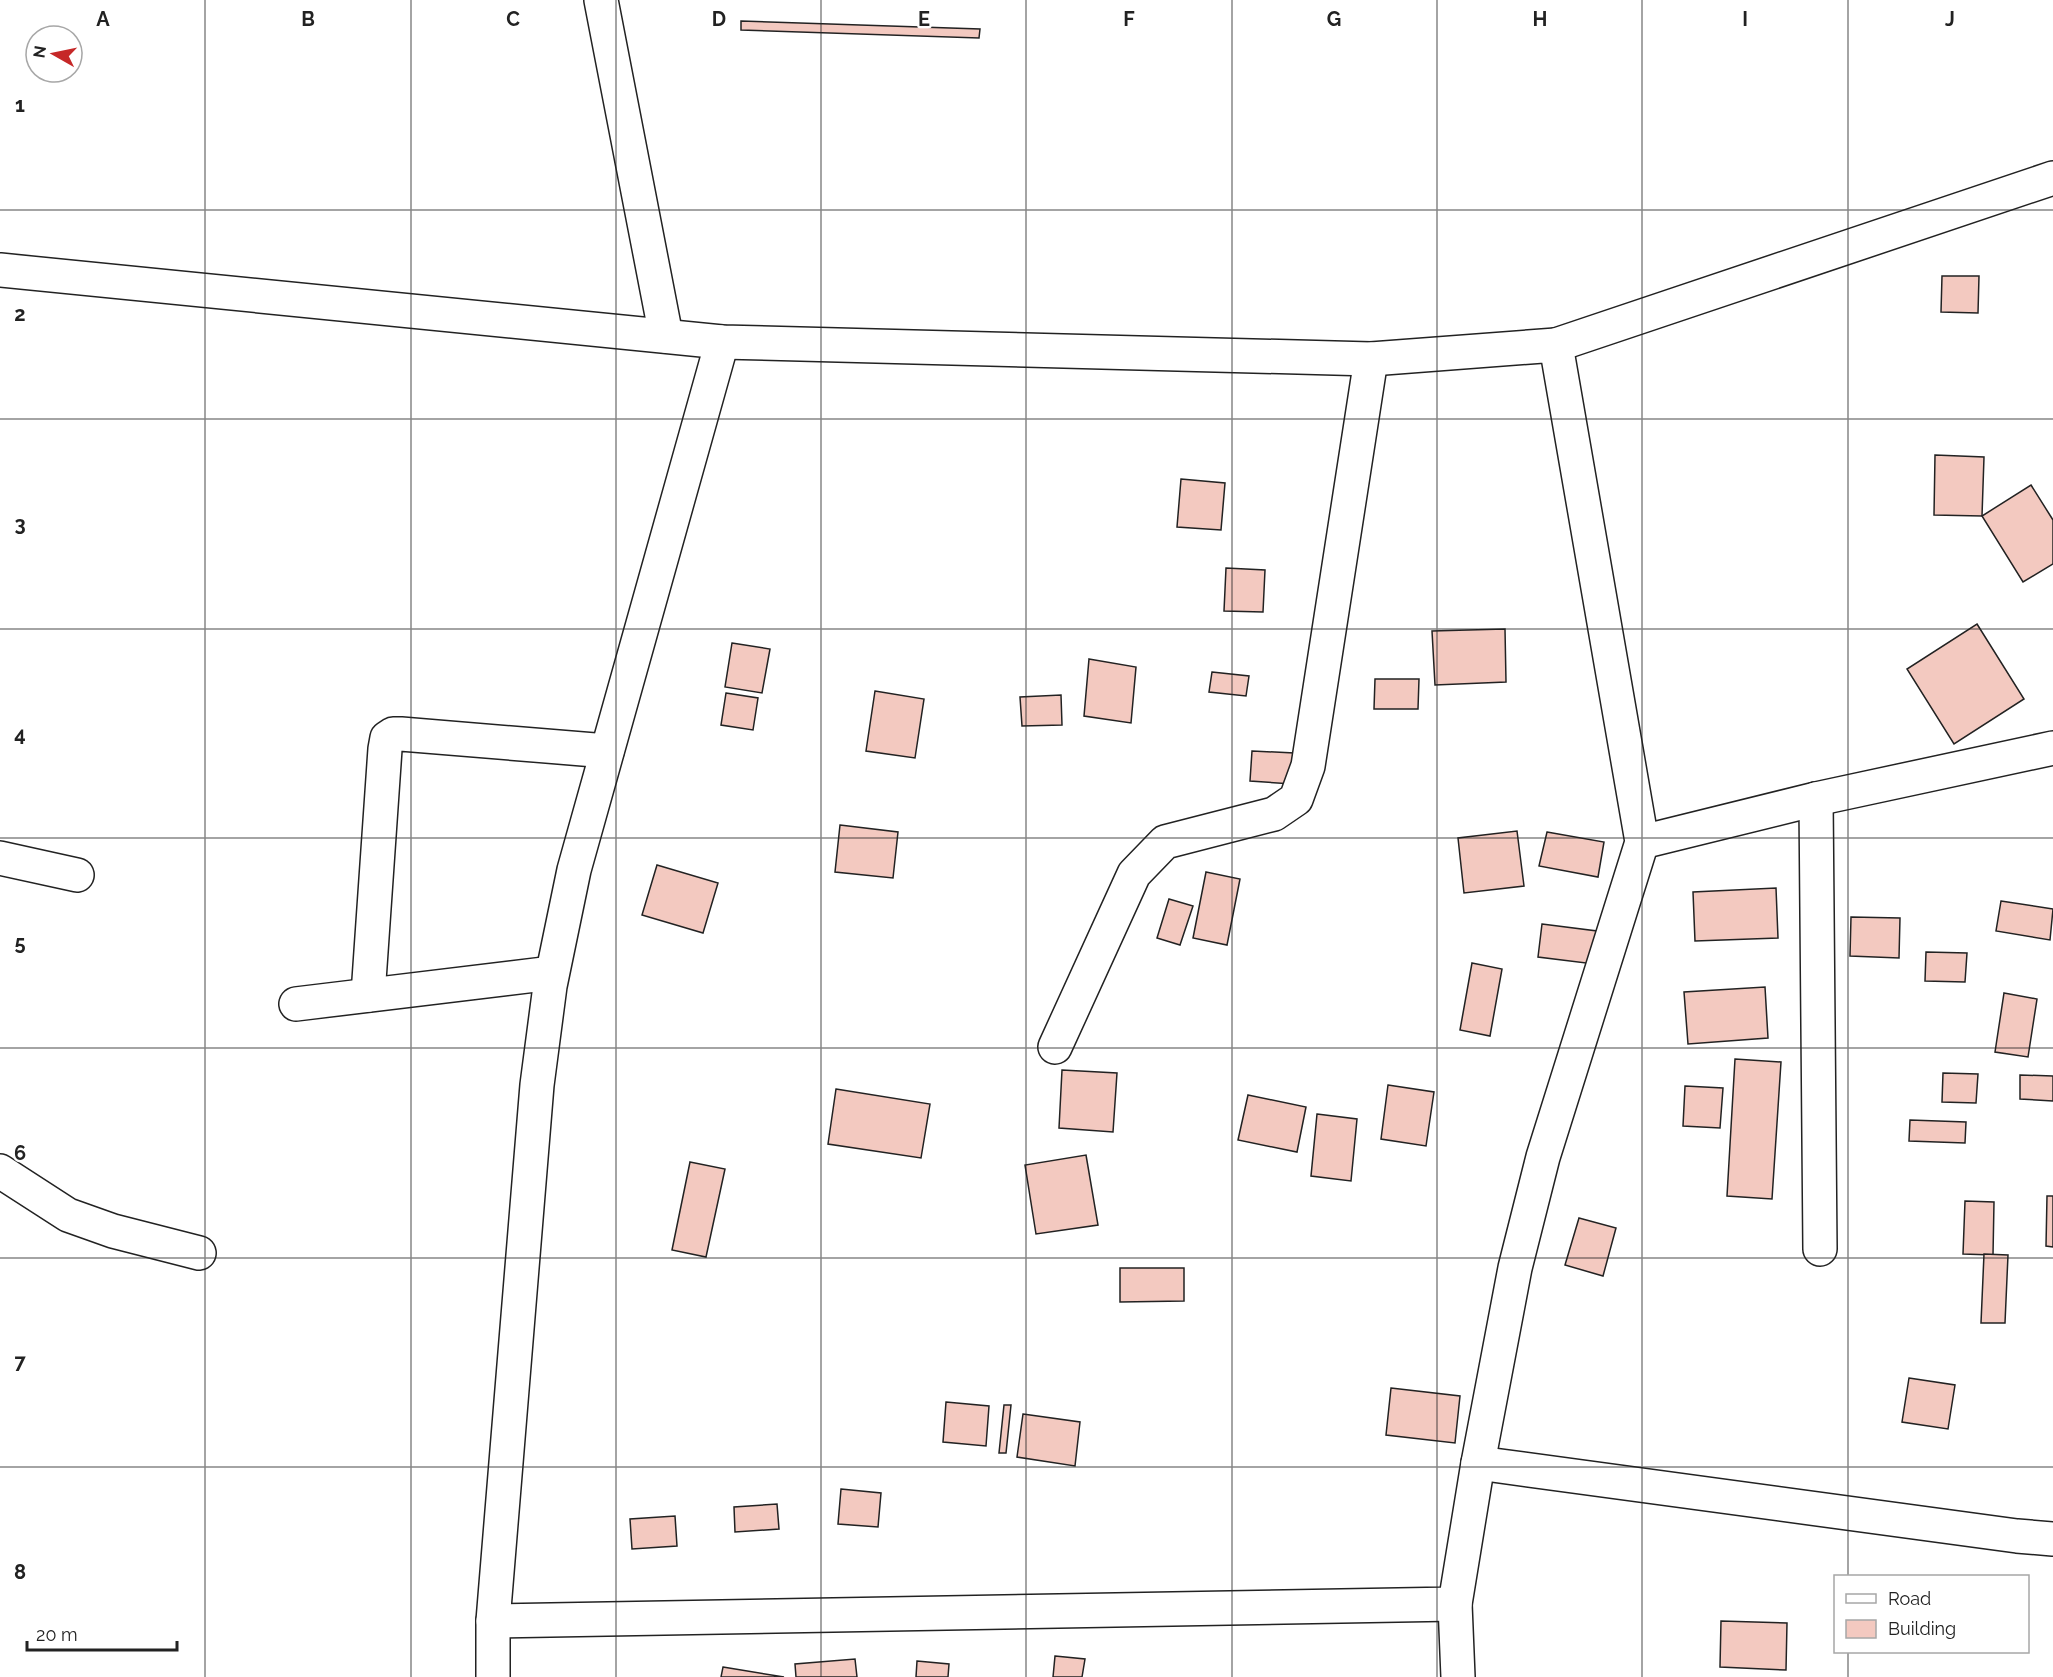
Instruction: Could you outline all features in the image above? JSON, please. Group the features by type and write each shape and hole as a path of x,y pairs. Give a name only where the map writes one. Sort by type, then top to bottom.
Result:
{"street":[{"path":"601,0 666,336"},
{"path":"0,270 722,342 1371,359 1556,345 2053,178"},
{"path":"493,1677 494,1621 537,1085 552,973 574,870 722,342"},
{"path":"1458,1677 1455,1604 1478,1463 1515,1268 1543,1157 1642,842 1556,345"},
{"path":"1055,1047 1134,874 1165,842 1274,813 1296,799 1308,766 1371,359"},
{"path":"368,995 387,738 393,734 401,734 607,751"},
{"path":"1642,842 1816,799 2053,748"},
{"path":"1816,799 1820,1249"},
{"path":"0,858 77,875"},
{"path":"296,1004 552,973"},
{"path":"0,1171 68,1215 113,1231 199,1253"},
{"path":"1478,1463 2053,1539"},
{"path":"494,1621 1455,1604"}],"building":[{"path":"741,21 980,29 979,38 741,30"},
{"path":"1942,276 1979,276 1978,313 1941,312"},
{"path":"1935,455 1984,457 1982,516 1934,515"},
{"path":"1181,479 1225,483 1221,530 1177,527"},
{"path":"2031,485 2053,520 2053,564 2023,582 1982,516"},
{"path":"1226,568 1265,570 1263,612 1224,611"},
{"path":"1977,624 2024,699 1954,744 1907,669"},
{"path":"1505,629 1506,682 1435,685 1432,631"},
{"path":"732,643 770,649 762,693 725,687"},
{"path":"1089,659 1136,667 1131,723 1084,716"},
{"path":"1212,672 1249,676 1246,696 1209,692"},
{"path":"1375,679 1419,679 1418,709 1374,709"},
{"path":"875,691 924,699 915,758 866,751"},
{"path":"726,693 758,698 753,730 721,725"},
{"path":"1061,695 1062,725 1022,726 1020,697"},
{"path":"1252,751 1294,753 1292,784 1250,781"},
{"path":"840,825 898,832 893,878 835,872"},
{"path":"1517,831 1524,886 1464,893 1458,838"},
{"path":"1547,832 1604,842 1598,877 1539,866"},
{"path":"657,865 718,883 703,933 642,915"},
{"path":"1206,872 1240,879 1227,945 1193,938"},
{"path":"1776,888 1778,938 1695,941 1693,892"},
{"path":"1169,899 1193,906 1180,945 1157,938"},
{"path":"2001,901 2053,909 2050,940 1996,931"},
{"path":"1851,917 1900,918 1899,958 1850,956"},
{"path":"1542,924 1597,931 1594,964 1538,957"},
{"path":"1926,952 1967,953 1965,982 1925,981"},
{"path":"1472,963 1502,969 1490,1036 1460,1030"},
{"path":"1765,987 1768,1038 1688,1044 1684,992"},
{"path":"2004,993 2037,999 2028,1057 1995,1052"},
{"path":"1735,1059 1781,1062 1772,1199 1727,1196"},
{"path":"1062,1070 1117,1073 1113,1132 1059,1128"},
{"path":"1943,1073 1978,1074 1976,1103 1942,1102"},
{"path":"2020,1075 2053,1076 2053,1101 2020,1099"},
{"path":"1388,1085 1434,1092 1426,1146 1381,1139"},
{"path":"1685,1086 1723,1088 1720,1128 1683,1126"},
{"path":"836,1089 930,1104 921,1158 828,1144"},
{"path":"1248,1095 1306,1107 1297,1152 1238,1140"},
{"path":"1317,1114 1357,1119 1351,1181 1311,1176"},
{"path":"1910,1120 1966,1122 1965,1143 1909,1141"},
{"path":"1086,1155 1098,1225 1036,1234 1025,1165"},
{"path":"690,1162 725,1169 706,1257 672,1250"},
{"path":"2047,1196 2053,1196 2053,1247 2046,1246"},
{"path":"1965,1201 1994,1202 1993,1255 1963,1254"},
{"path":"1579,1218 1616,1228 1603,1276 1565,1265"},
{"path":"1984,1254 2008,1255 2005,1323 1981,1323"},
{"path":"1120,1268 1184,1268 1184,1301 1120,1302"},
{"path":"1909,1378 1955,1385 1948,1429 1902,1422"},
{"path":"1391,1388 1460,1396 1455,1443 1386,1435"},
{"path":"946,1402 989,1406 986,1446 943,1442"},
{"path":"1004,1405 1011,1405 1006,1453 999,1453"},
{"path":"1023,1414 1080,1422 1075,1466 1017,1457"},
{"path":"841,1489 881,1493 878,1527 838,1524"},
{"path":"777,1504 779,1529 735,1532 734,1507"},
{"path":"675,1516 677,1546 632,1549 630,1519"},
{"path":"1721,1621 1787,1623 1786,1670 1720,1667"},
{"path":"1055,1656 1085,1659 1082,1677 1053,1677"},
{"path":"855,1659 857,1677 796,1677 795,1664"},
{"path":"917,1661 949,1664 948,1677 916,1677"},
{"path":"723,1667 784,1677 721,1677"}]}
